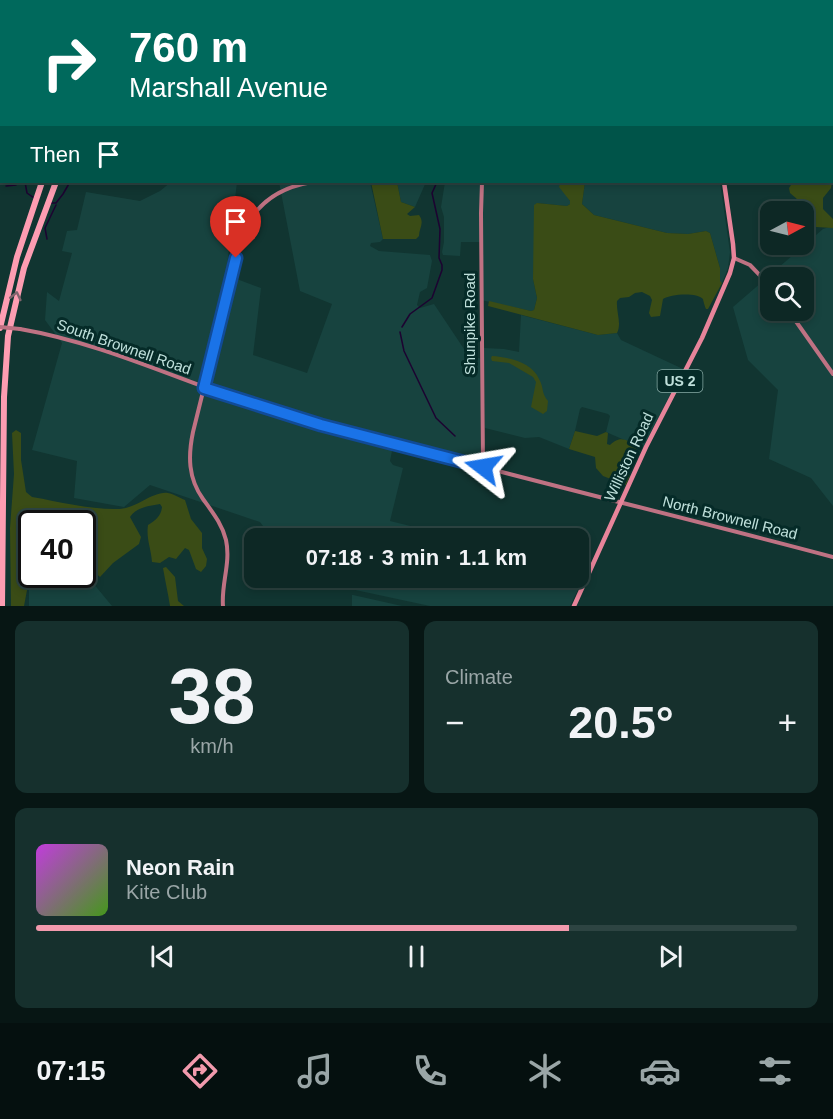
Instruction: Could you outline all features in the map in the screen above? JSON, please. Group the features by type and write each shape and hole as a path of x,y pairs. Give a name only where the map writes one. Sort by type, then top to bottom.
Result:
{"highway":[{"path":"0,328 14,268 42,183"},
{"path":"2,606 4,397 8,336 21,277 56,183"}],"main road":[{"name":"Williston Road","path":"574,606 646,447 702,338 730,273 734,258 733,238 724,183"}],"street":[{"path":"223,606 227,563 225,537 217,518 193,480 189,462 190,444 240,242 247,224 257,209 273,195 293,186 307,183"},
{"name":"Shunpike Road","path":"482,183 483,467"},
{"path":"734,258 750,265 760,275"},
{"path":"797,321 833,374"},
{"name":"South Brownell Road","path":"0,328 20,329 54,336 123,356 204,388 321,425 621,502"},
{"name":"North Brownell Road","path":"621,502 833,557"}],"shaded area":[{"path":"170,183 237,183 226,275 261,288 253,355 307,373 332,304 300,291 279,183 370,183 383,239 380,242 371,243 370,246 379,251 430,255 432,261 427,288 420,292 417,305 420,308 434,304 466,352 481,359 480,463 398,443 393,446 390,461 393,465 403,468 390,521 418,528 264,528 260,522 150,485 124,507 74,498 77,461 32,450 62,343 45,320 47,292 59,301 72,253 62,251 67,231 77,230 86,192 140,201"},
{"path":"397,183 426,183 415,207 401,202"},
{"path":"445,183 576,183 560,184 570,201 567,206 537,203 533,279 537,298 534,310 481,300 480,242 461,242 460,256 443,255 444,217 441,207"},
{"path":"585,183 720,183 730,252 728,268 722,283 710,233 706,231 688,234 667,233 594,215 582,204"},
{"path":"833,228 833,506 811,478 769,459 778,390 748,360 733,307 760,284 760,321 814,321 814,267 779,267 793,255 814,255 814,237 823,229"},
{"path":"521,315 598,335 617,333 621,340 683,369 643,448 606,432 610,416 608,414 582,407 569,449 539,437 525,438 485,428 484,348 519,352"},
{"path":"96,587 112,606 29,606 29,588"},
{"path":"346,588 579,588 570,606 430,606"},
{"path":"353,595 402,606 352,606"}],"green space":[{"path":"371,183 397,183 401,202 415,207 407,214 419,215 421,218 419,236 416,239 383,239"},
{"path":"585,183 582,204 594,215 667,233 688,234 706,231 710,233 722,283 708,309 700,297 677,295 663,299 660,316 651,317 649,313 652,300 650,296 642,292 635,293 617,301 619,325 617,333 598,335 488,306 489,301 534,310 537,298 533,279 534,205 537,203 567,206 570,201 559,187 560,184"},
{"path":"801,183 832,183 831,188 823,198 823,209 833,219 833,228 816,227 814,201 797,201 790,193 791,185"},
{"path":"492,356 512,359 536,373 548,401 547,411 543,414 531,407 536,382 533,377 509,363 492,361"},
{"path":"16,430 21,433 21,460 26,492 32,497 109,509 133,506 162,493 172,494 185,500 191,519 202,533 202,548 207,559 206,566 201,572 196,569 189,550 185,548 176,559 169,557 160,563 152,562 148,525 159,515 162,507 160,504 136,511 130,517 141,537 139,544 113,563 100,577 96,573 96,510 18,510 18,588 27,588 24,606 11,606 10,528 14,474 12,433"},
{"path":"575,431 597,436 606,432 608,433 607,444 610,445 621,439 638,446 627,469 630,475 626,485 603,476 596,468 595,457 569,449"},
{"path":"166,567 175,577 178,601 184,606 170,606 163,568"}],"waterway":[{"path":"6,186 17,183"},
{"path":"25,183 27,193 34,198"},
{"path":"50,203 56,203 69,183"},
{"path":"402,327 410,314 432,298 442,270 439,258 440,229 432,193 437,183"},
{"path":"47,239 45,228 56,205"},
{"path":"400,332 404,351 436,418 455,436"}],"route":[{"path":"236,258 204,388 321,425 483,467"}]}
